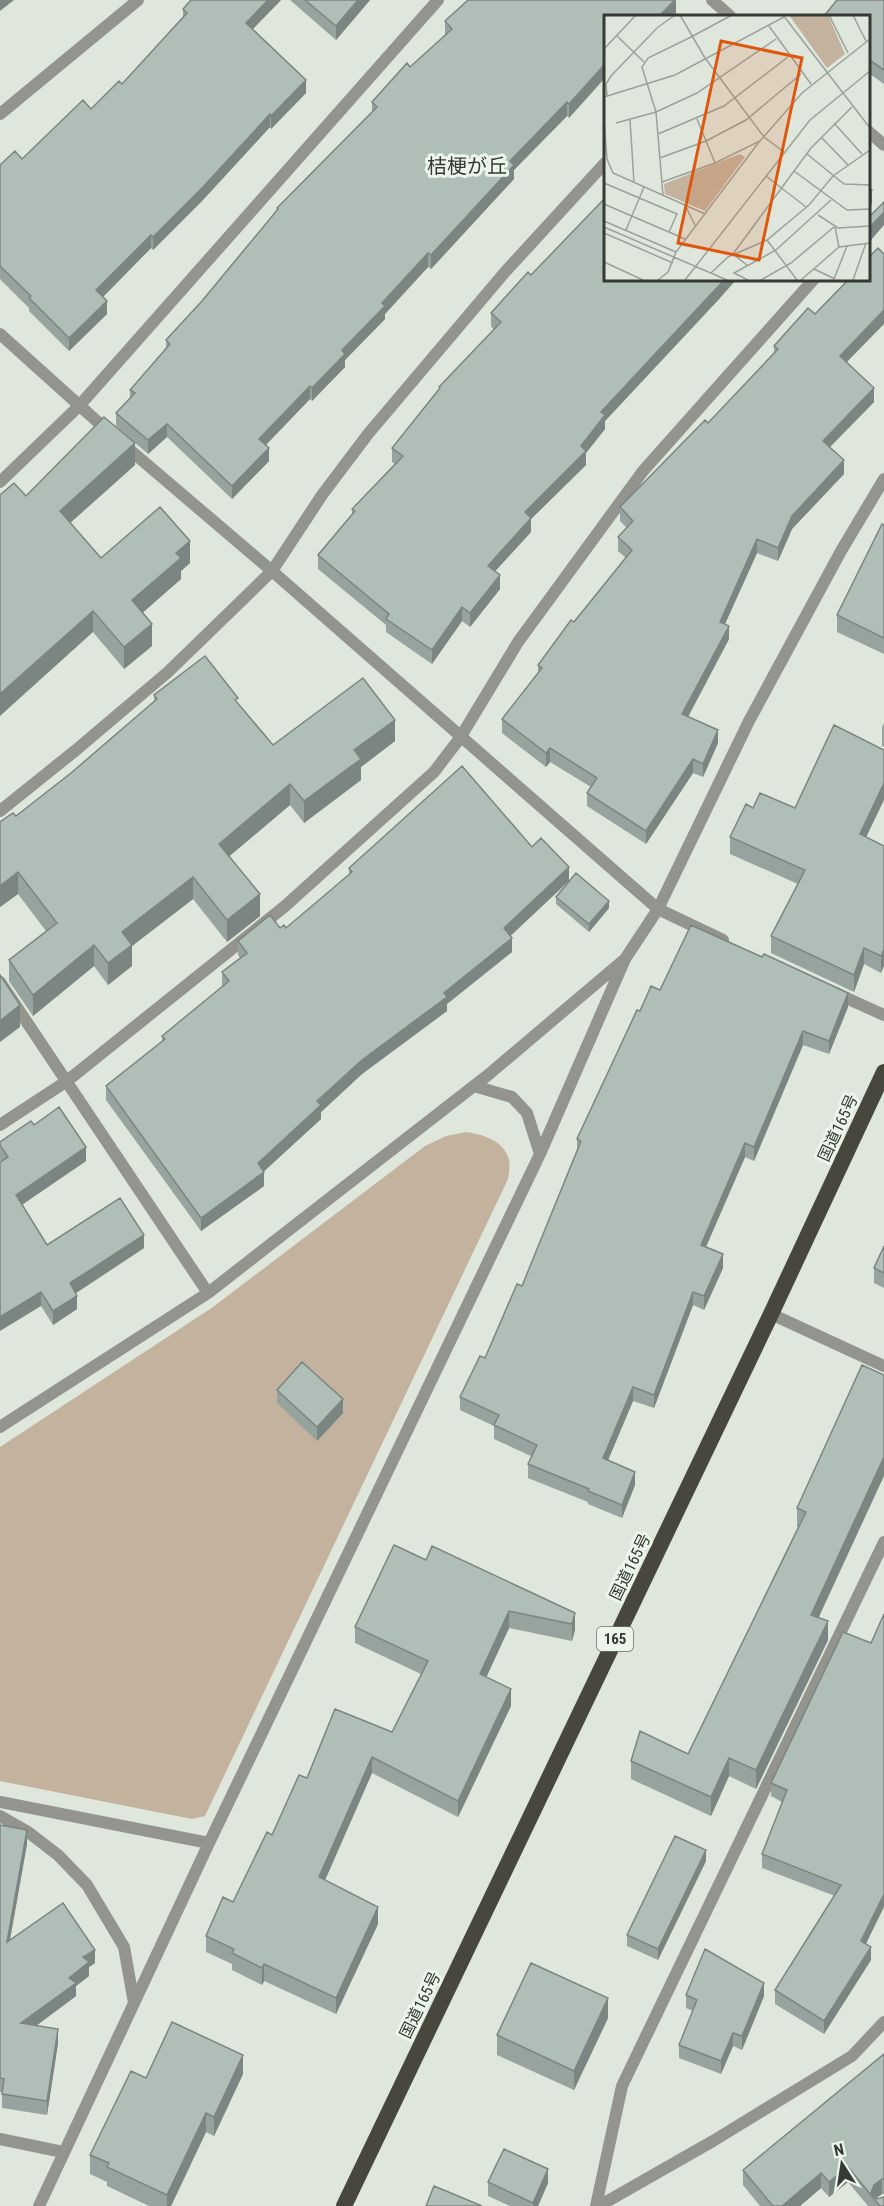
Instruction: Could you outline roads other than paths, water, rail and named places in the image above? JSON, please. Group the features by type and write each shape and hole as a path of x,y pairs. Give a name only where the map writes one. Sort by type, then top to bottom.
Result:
{"highway":[{"name":"国道165号","path":"344,2206 771,1314 884,1072"}],"street":[{"path":"0,114 138,0"},
{"path":"0,482 79,406 438,0"},
{"path":"712,0 729,15"},
{"path":"869,133 884,145"},
{"path":"0,811 168,672 272,571 321,495 375,425 505,272 604,164"},
{"path":"0,1125 67,1081 284,907 434,772 460,738 518,642 643,471 813,280"},
{"path":"0,333 79,406 272,571 658,909 733,945"},
{"path":"39,2206 540,1154 625,959 658,909 754,711 841,551 884,479"},
{"path":"0,1427 208,1293 474,1086 625,959"},
{"path":"0,982 208,1293"},
{"path":"819,985 884,1015"},
{"path":"474,1086 512,1097 527,1113 540,1154"},
{"path":"771,1314 884,1366"},
{"path":"597,2206 622,2086 884,1542"},
{"path":"0,1802 210,1843"},
{"path":"0,1816 28,1832 87,1885 124,1947 134,2003"},
{"path":"597,2206 713,2141 852,2056 884,2022"},
{"path":"0,2139 63,2152"}],"district":[{"name":"桔梗が丘","path":"467,166"}]}
